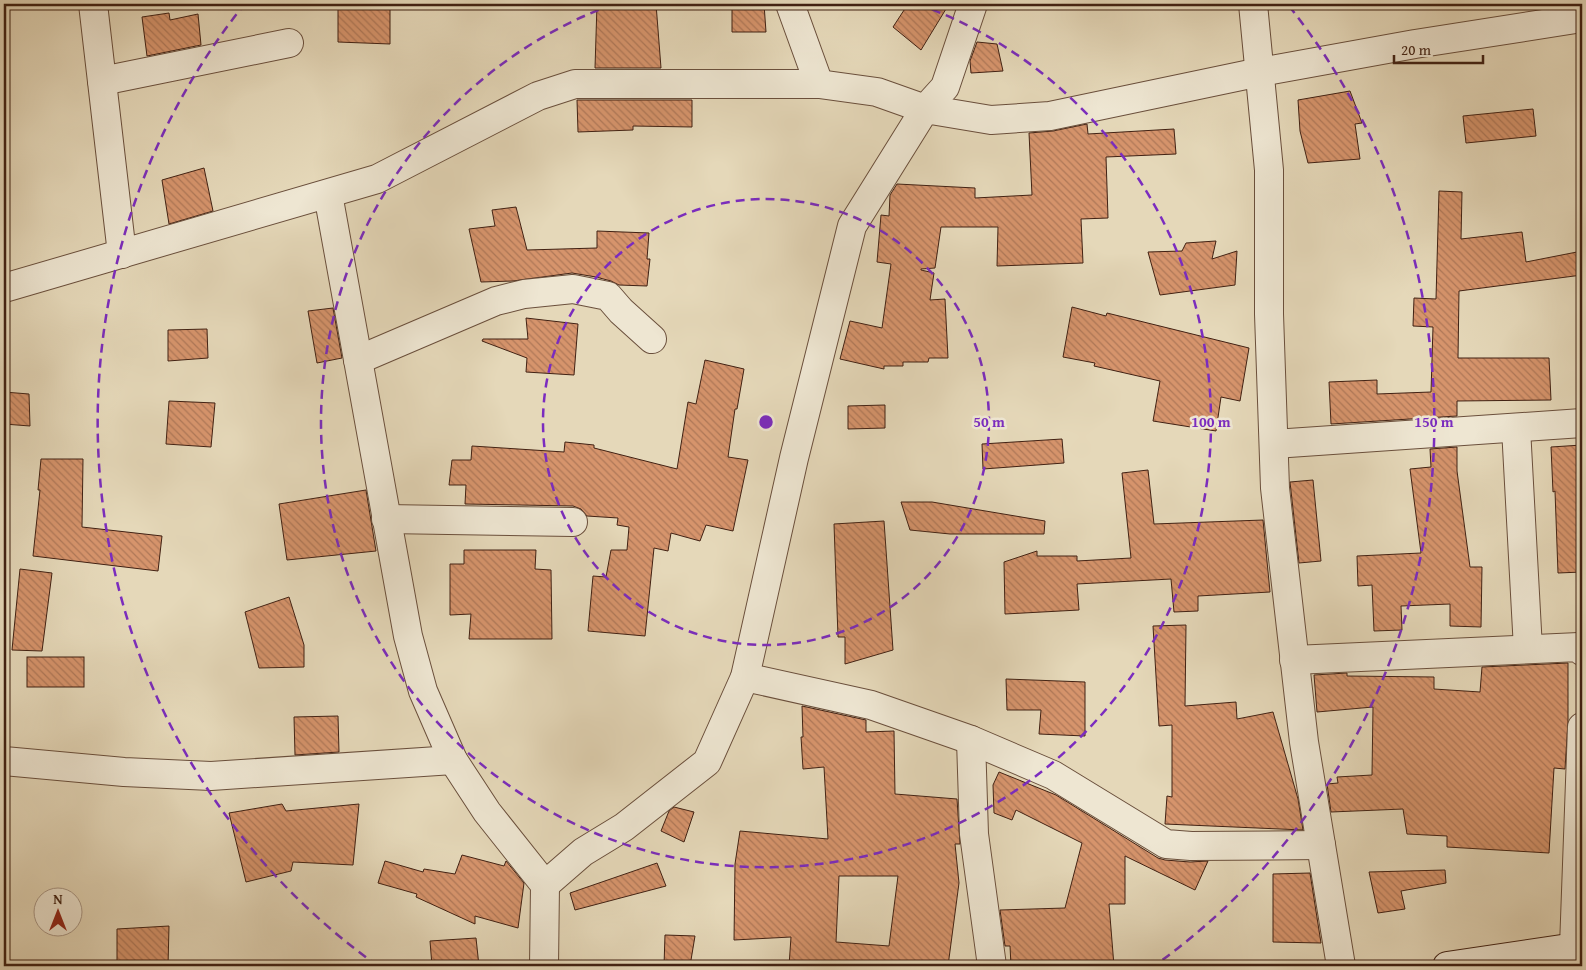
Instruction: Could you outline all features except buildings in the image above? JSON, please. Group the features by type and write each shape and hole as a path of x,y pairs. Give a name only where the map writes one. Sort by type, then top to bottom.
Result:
{"street":[{"path":"93,4 122,254"},
{"path":"790,4 819,84"},
{"path":"545,885 583,852 624,827 707,762 746,677 794,458 852,226 924,109 945,87 973,4"},
{"path":"1253,4 1269,170 1269,314 1275,488 1304,742 1341,966"},
{"path":"4,288 377,179 538,96 575,84 819,84 877,92 924,109 990,120 1050,116 1260,72 1415,44 1582,18"},
{"path":"102,81 288,43"},
{"path":"328,194 408,636 423,691 453,760 487,812 545,885 544,966"},
{"path":"358,360 496,302 524,294 573,289 608,296 621,311 652,339"},
{"path":"1274,444 1582,423"},
{"path":"1516,428 1528,648"},
{"path":"386,519 573,522"},
{"path":"1294,660 1528,648 1579,647 1582,651"},
{"path":"746,677 871,705 972,740 1053,775 1166,844 1191,846 1321,844"},
{"path":"1446,966 1578,947 1582,727"},
{"path":"972,740 974,834 992,966"},
{"path":"4,761 124,772 211,776 453,760"}]}
